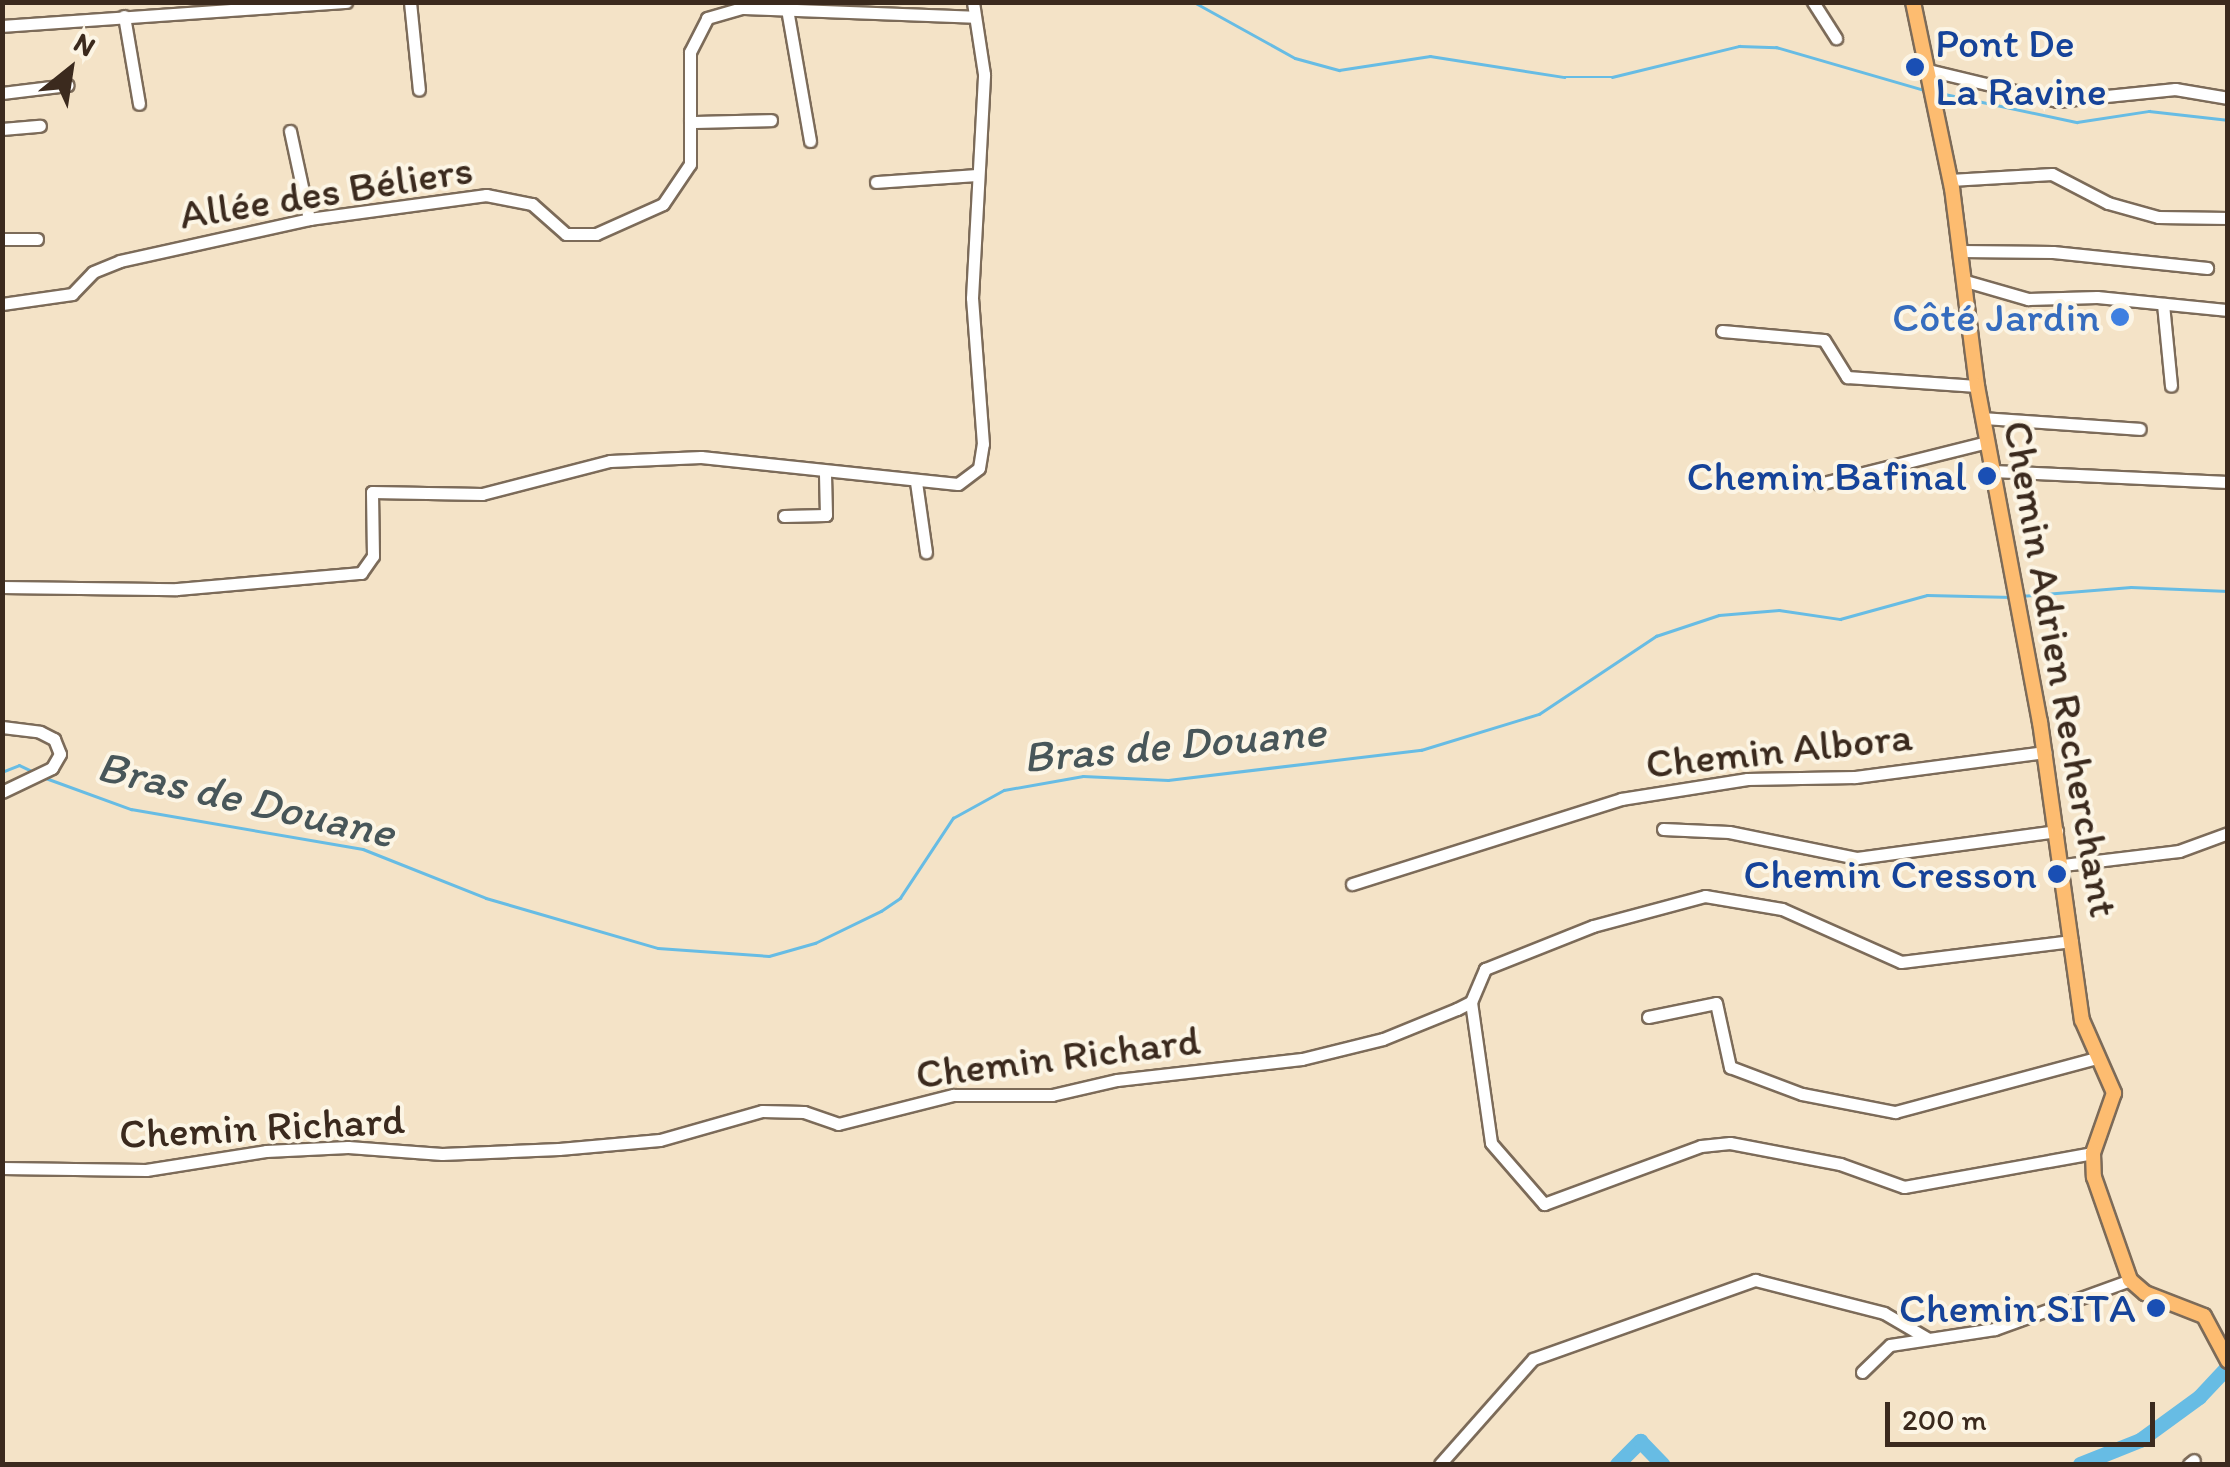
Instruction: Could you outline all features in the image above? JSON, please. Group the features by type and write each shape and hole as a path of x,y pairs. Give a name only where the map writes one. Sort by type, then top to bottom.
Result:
{"main road":[{"name":"Chemin Adrien Recherchant","path":"1912,2 1950,180 1977,386 2044,752 2082,1020 2114,1100 2093,1153"},
{"path":"2093,1153 2094,1177 2130,1280 2204,1316 2222,1342 2228,1362"}],"street":[{"path":"2,26 346,2"},
{"path":"410,2 419,90"},
{"path":"2,586 177,589 361,573 373,556 372,492 482,494 610,460 701,457 825,474 958,484 979,468 975,176 984,74 973,2"},
{"path":"1814,2 1836,38"},
{"name":"Allée des Béliers","path":"2,304 57,299 105,266 309,218 486,195 532,204 566,234 596,234 663,204 690,164 690,52 699,26 744,8 975,16"},
{"path":"787,8 810,141"},
{"path":"124,16 139,104"},
{"path":"1925,73 2057,101 2175,89 2228,98"},
{"path":"2,93 68,85"},
{"path":"690,122 771,120"},
{"path":"2,129 40,126"},
{"path":"290,131 309,218"},
{"path":"1950,180 2052,174 2108,203 2158,217 2228,218"},
{"path":"876,182 975,176"},
{"path":"2,239 37,240"},
{"path":"1961,252 2053,252 2207,268"},
{"path":"1962,280 2028,299 2097,296 2228,310"},
{"path":"2163,304 2171,386"},
{"path":"1722,330 1824,340 1847,378 1977,386"},
{"path":"1983,418 2140,429"},
{"path":"1819,484 1987,442"},
{"path":"1993,472 2228,482"},
{"path":"784,516 832,518 825,474"},
{"path":"916,482 926,552"},
{"path":"2,727 54,739 60,754 39,776 2,792"},
{"name":"Chemin Albora","path":"1352,884 1621,799 1746,778 1855,777 2044,752"},
{"path":"1662,829 1729,832 1857,858 2057,832"},
{"path":"2062,865 2179,851 2228,833"},
{"path":"2072,941 1901,962 1782,909 1705,896 1593,926 1485,968 1471,1002 1491,1143 1517,1166 1536,1202 1591,1189 1701,1146 1730,1143 1855,1168 1904,1188 2093,1153"},
{"name":"Chemin Richard","path":"2,1168 146,1170 266,1151 348,1148 442,1154 559,1150 660,1140 762,1111 804,1112 838,1124 952,1094 1052,1095 1116,1080 1302,1059 1383,1039 1471,1002"},
{"path":"1648,1017 1716,1004 1730,1067 1802,1094 1895,1112 2097,1058"},
{"path":"1440,1464 1532,1359 1755,1280 1884,1313 1927,1338"},
{"path":"1862,1372 1890,1345 1995,1328 2130,1280"}],"waterway":[{"path":"1194,2 1295,58 1339,70 1430,56 1564,77 1612,77 1739,46 1776,47 1927,91"},
{"path":"1940,93 2077,122 2149,111 2228,120"},
{"name":"Bras de Douane","path":"2020,596 2131,587 2228,591"},
{"name":"Bras de Douane","path":"43,777 131,809 363,849 486,898 658,948 769,956 815,943 900,898 953,818 1004,790 1083,776 1168,780 1421,750 1539,714 1656,636 1719,615 1779,610 1840,619 1927,595 2012,597"},
{"name":"Bras de Douane","path":"2,772 19,765 32,771"},
{"path":"2080,1464 2140,1440 2199,1397 2228,1366"},
{"path":"1617,1464 1640,1441 1662,1464"}],"place":[{"name":"Pont De La Ravine","path":"1915,67"},
{"name":"Côté Jardin","path":"2120,317"},
{"name":"Chemin Bafinal","path":"1987,476"},
{"name":"Chemin Cresson","path":"2057,874"},
{"name":"Chemin SITA","path":"2156,1308"}]}
